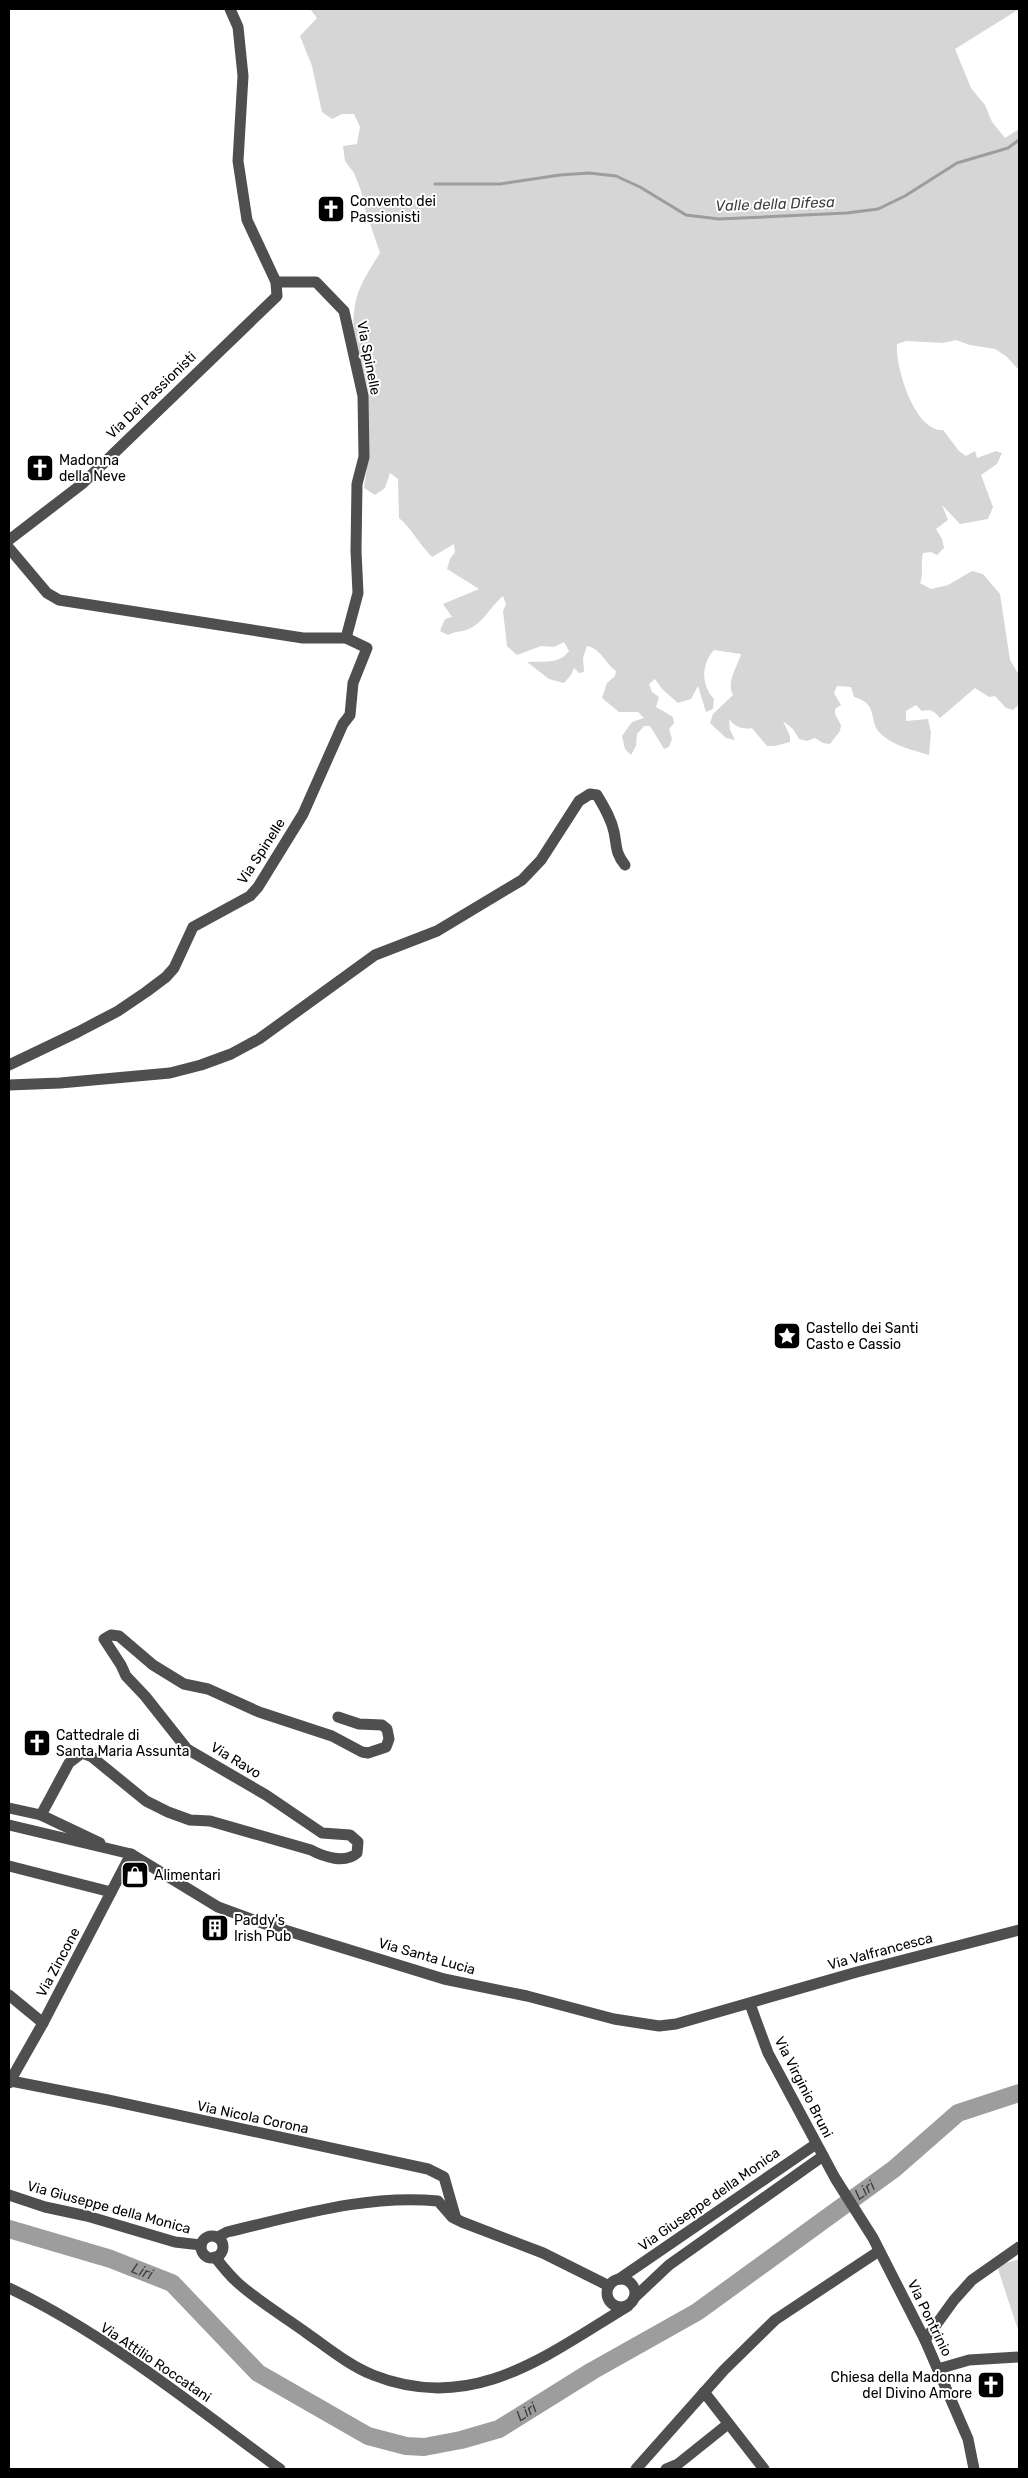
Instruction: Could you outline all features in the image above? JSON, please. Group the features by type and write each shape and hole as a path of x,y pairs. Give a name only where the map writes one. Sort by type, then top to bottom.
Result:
{"street":[{"path":"230,9 238,28 243,76 238,161 247,220 276,282"},
{"name":"Via Dei Passionisti","path":"9,540 82,484 277,296 276,282"},
{"name":"Via Spinelle","path":"276,282 316,282 344,311 363,396 364,457 357,484 358,593 346,638"},
{"name":"Via Spinelle","path":"9,548 47,593 59,600 303,638 346,638 368,648 353,683 350,715 343,724 303,814 258,887 244,901 193,927 174,968 166,977 146,992 118,1011 9,1065"},
{"path":"9,1085 60,1084 170,1072 201,1066 238,1050 258,1039 375,955 437,931 522,880 541,860 579,801 590,794 597,796 608,814 614,832 617,856 625,865"},
{"name":"Via Ravo","path":"41,1815 69,1763 82,1753 92,1757 146,1801 190,1820 210,1821 311,1850 324,1857 342,1858 354,1856 357,1853 358,1842 350,1835 322,1833 266,1796 187,1749 145,1696 126,1676 104,1640 111,1635 119,1636 153,1666 184,1684 208,1690 259,1712 332,1736 362,1752 368,1753 386,1747 389,1739 387,1729 382,1725 359,1724 338,1717"},
{"path":"9,1808 41,1815 83,1833 110,1849"},
{"name":"Via Santa Lucia","path":"9,1825 131,1854 218,1907 265,1924 444,1978 614,2018 659,2026 676,2024 750,2004"},
{"name":"Via Zincone","path":"10,2082 131,1854"},
{"path":"9,1866 111,1892"},
{"name":"Via Valfrancesca","path":"750,2004 848,1975 1019,1930"},
{"path":"9,1995 43,2023"},
{"name":"Via Virginio Bruni","path":"750,2004 768,2053 823,2156"},
{"name":"Via Nicola Corona","path":"10,2082 108,2100 428,2169 444,2177 456,2219"},
{"name":"Via Giuseppe della Monica","path":"619,2280 816,2144"},
{"path":"215,2257 237,2283 331,2350 372,2375 430,2388 457,2387 490,2381 514,2373 631,2302 669,2265 823,2156"},
{"name":"Via Pontrinio","path":"823,2156 872,2238 925,2340 968,2439 974,2469"},
{"name":"Via Giuseppe della Monica","path":"9,2195 45,2207 87,2216 175,2242 201,2246"},
{"path":"218,2237 223,2247 221,2254 215,2257 205,2255 201,2246 207,2237 218,2237 226,2232 352,2203 386,2200 438,2201 456,2219 543,2252 609,2286"},
{"path":"925,2340 954,2300 972,2280 1019,2247"},
{"path":"636,2469 704,2392 775,2320 879,2251"},
{"path":"619,2280 632,2284 631,2302 619,2308 611,2303 607,2295 609,2286 619,2280"},
{"name":"Via Attilio Roccatani","path":"9,2288 72,2323 153,2375 280,2469"},
{"path":"938,2369 969,2360 1019,2357"},
{"path":"704,2392 764,2469"},
{"path":"666,2469 678,2464 728,2424"}],"shaded area":[{"path":"310,9 1019,9 955,49 971,88 985,105 992,122 1005,138 1019,129 1019,370 1006,356 995,349 970,345 956,340 943,343 906,341 897,344 897,354 903,382 916,410 924,421 933,428 943,430 959,451 966,456 975,451 977,458 996,451 1002,453 997,464 981,475 993,507 988,519 960,524 942,505 948,520 936,529 942,539 944,548 937,555 931,552 923,553 920,583 931,589 948,585 972,571 983,574 1000,594 1010,660 1019,675 1019,708 1017,706 1013,710 1006,708 995,696 989,697 975,688 940,718 932,711 922,711 916,705 906,711 906,721 928,719 931,732 929,755 887,739 877,730 868,704 854,697 851,687 837,686 834,693 841,705 835,709 835,714 841,725 840,731 830,744 823,743 815,738 807,741 799,739 793,729 783,721 790,736 790,742 767,746 752,728 739,727 729,719 730,730 735,740 726,738 710,723 713,714 733,695 731,680 741,654 714,650 707,662 704,674 707,687 714,699 713,709 706,712 698,686 691,699 678,703 662,689 655,679 649,684 652,692 659,697 656,707 673,717 674,723 669,729 672,739 669,747 664,749 650,726 644,726 637,734 636,746 631,755 625,749 622,736 632,722 644,718 638,712 619,712 602,698 607,683 615,676 616,671 596,650 587,646 583,658 584,672 579,673 574,668 564,683 549,679 527,662 555,660 561,658 569,651 564,642 554,647 541,646 517,655 507,646 503,611 506,604 503,596 471,628 448,635 440,631 445,619 452,617 443,604 479,589 447,569 450,559 455,552 454,544 432,557 399,518 398,479 390,473 385,488 375,495 364,488 369,438 355,352 353,321 359,291 380,253 361,191 354,173 345,161 343,146 357,144 360,127 354,114 342,114 332,119 322,112 312,66 300,36 317,18"},
{"path":"1019,2259 1019,2333 997,2266"}],"waterway":[{"name":"Valle della Difesa","path":"435,184 500,184 560,175 589,173 616,176 640,187 686,215 719,219 847,213 878,209 905,196 957,163 1008,148 1019,140"},
{"name":"Liri","path":"9,2229 111,2259 172,2283 258,2373 368,2436 406,2446 424,2447 461,2440 499,2429 592,2371 697,2312 894,2169 958,2113 1019,2093"}],"place":[{"name":"Convento dei Passionisti","path":"331,209"},
{"name":"Madonna della Neve","path":"40,468"},
{"name":"Castello dei Santi Casto e Cassio","path":"787,1336"},
{"name":"Cattedrale di Santa Maria Assunta","path":"37,1743"},
{"name":"Alimentari","path":"135,1875"},
{"name":"Paddy's Irish Pub","path":"215,1928"},
{"name":"Chiesa della Madonna del Divino Amore","path":"991,2385"}]}
